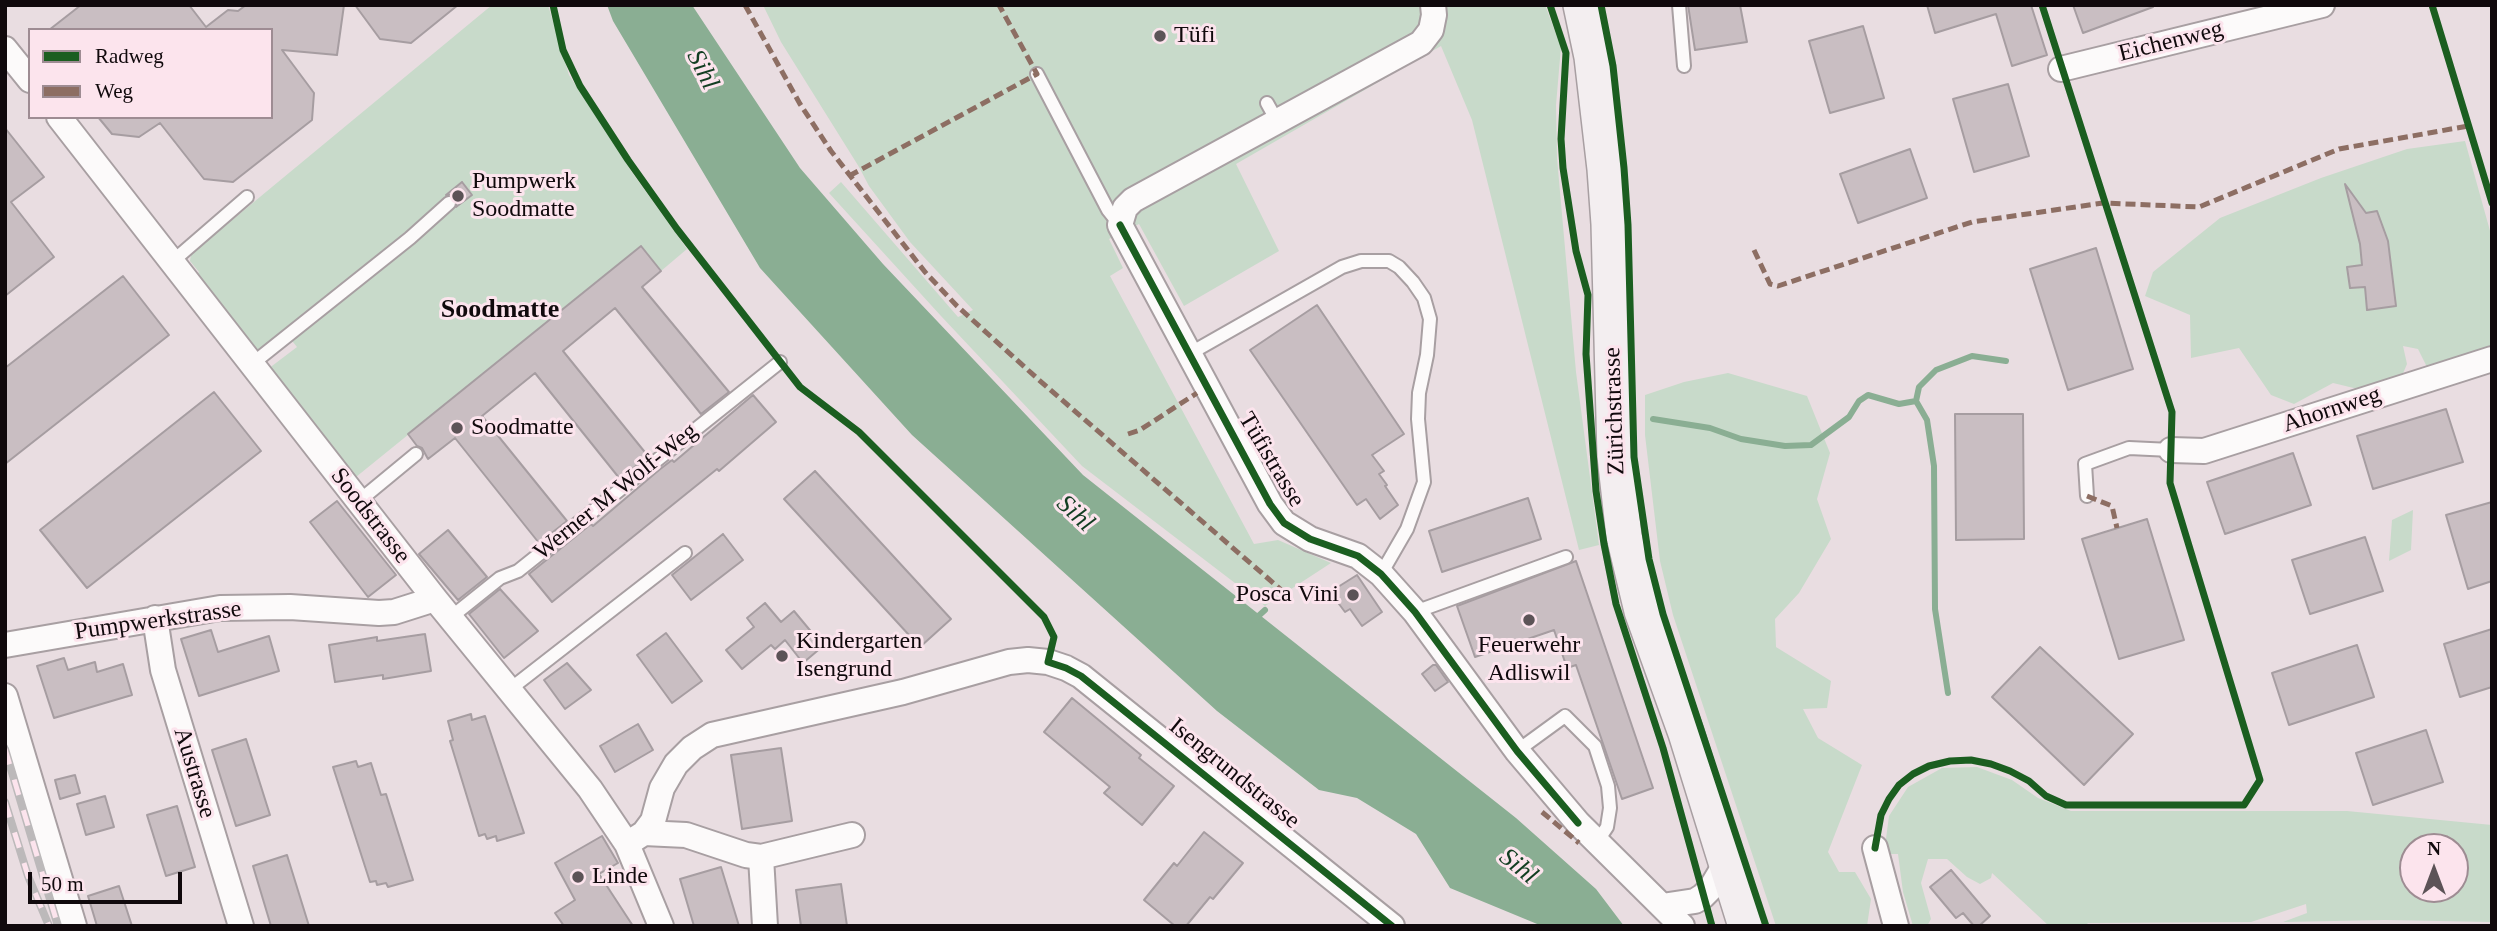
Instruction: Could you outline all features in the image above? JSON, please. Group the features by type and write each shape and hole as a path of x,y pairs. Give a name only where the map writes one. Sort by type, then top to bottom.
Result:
{"main road":[{"name":"Zürichstrasse","path":"1581,5 1592,57 1605,169 1615,456 1624,536 1642,611 1686,733 1746,926"}],"street":[{"path":"1120,225 1125,208 1133,200 1272,112 1421,43 1432,30 1433,5"},
{"name":"Eichenweg","path":"2062,69 2322,5"},
{"path":"5,49 28,78"},
{"name":"Soodstrasse","path":"61,119 443,609 590,789 635,838 661,926"},
{"name":"Tüfistrasse","path":"1120,225 1269,504 1284,523 1310,539 1358,556 1381,574 1415,612 1573,828 1597,842 1682,926"},
{"name":"Ahornweg","path":"2171,450 2204,451 2492,359"},
{"name":"Pumpwerkstrasse","path":"5,645 155,618 234,608 290,607 379,613 443,609"},
{"name":"Austrasse","path":"155,618 163,670 241,926"},
{"name":"Isengrundstrasse","path":"635,838 653,821 659,796 676,764 692,748 712,735 903,692 1009,662 1048,662 1081,676 1392,926"},
{"path":"5,696 74,926"},
{"path":"635,838 686,835 746,855 761,857 852,835"},
{"path":"1875,848 1896,926"},
{"path":"761,857 765,926"},
{"path":"1662,906 1695,901 1703,896 1726,863"}],"lane":[{"path":"1679,5 1684,66"},
{"path":"1037,74 1108,211 1120,225"},
{"path":"173,261 247,197"},
{"path":"252,363 410,238 449,203"},
{"path":"1189,354 1342,267 1361,261 1389,261 1413,282 1424,298 1430,320 1419,406 1424,482 1407,529 1381,574"},
{"name":"Werner M Wolf-Weg","path":"443,609 518,571 780,362"},
{"path":"2087,496 2085,464 2129,448 2171,450"},
{"path":"359,501 416,454"},
{"path":"509,690 685,553"},
{"path":"1415,612 1566,557"},
{"path":"1517,751 1565,716 1595,746 1608,786 1610,808 1607,827 1597,842"}],"shaded area":[{"path":"492,5 548,5 569,75 631,171 687,249 661,271 641,246 356,477 268,369 297,347 285,332 257,354 195,276 199,272 190,261 191,254"},
{"path":"763,5 1545,5 1561,47 1556,105 1557,158 1576,372 1599,545 1579,550 1472,120 1441,46 1236,164 1279,251 1184,306 1139,224 1109,239 1123,268 1110,276 1254,544 1278,540 1331,563 1265,606 1082,466 829,193 841,182 958,317 973,310 910,242 869,186 781,42"},
{"path":"2465,141 2492,238 2492,350 2429,371 2418,349 2403,346 2407,364 2401,378 2362,390 2333,383 2294,404 2271,395 2239,348 2191,358 2190,315 2145,296 2153,272 2220,218 2321,178 2407,149"},
{"path":"1728,373 1807,396 1830,453 1817,499 1831,539 1799,593 1775,619 1776,647 1831,681 1827,708 1803,709 1818,738 1862,765 1828,852 1839,872 1855,872 1871,899 1867,926 1776,926 1673,615 1660,561 1645,435 1645,395 1684,382"},
{"path":"2413,510 2411,550 2389,561 2392,520"},
{"path":"1977,767 2012,780 2038,798 2071,811 2347,811 2492,825 2492,922 2283,922 2307,913 2306,904 2251,922 2088,923 2085,926 2049,926 1992,873 1991,878 1980,884 1967,877 1947,859 1928,859 1921,883 1931,919 1927,926 1913,926 1903,892 1898,854 1884,854 1889,816 1908,787 1942,768"}],"water":[{"name":"Sihl","path":"607,5 692,5 800,168 883,264 1083,475 1516,818 1596,889 1624,926 1542,926 1450,888 1416,834 1357,798 1319,790 1217,711 912,435 760,268 613,21"}],"building":[{"path":"81,5 189,5 206,27 228,10 238,11 246,5 344,5 337,55 282,50 314,93 312,120 233,182 204,179 160,123 139,137 112,134 100,119 273,119 273,28 52,28"},
{"path":"355,5 458,5 411,43 380,39"},
{"path":"1688,5 1740,5 1747,42 1695,50"},
{"path":"1927,5 2031,5 2047,55 2012,66 1996,14 1935,33"},
{"path":"2073,5 2152,5 2153,7 2083,33"},
{"path":"1863,26 1884,98 1830,113 1809,41"},
{"path":"2008,84 2029,156 1974,172 1953,99"},
{"path":"5,128 44,177 11,202 54,257 5,296"},
{"path":"1910,149 1927,198 1858,223 1840,174"},
{"name":"Pumpwerk Soodmatte","path":"462,182 472,195 456,207 456,198 446,195"},
{"path":"2345,184 2366,213 2377,211 2388,241 2396,306 2367,310 2365,287 2350,288 2347,267 2362,265 2360,244"},
{"path":"641,246 661,271 642,287 729,392 701,414 615,308 563,351 648,456 620,479 535,373 482,416 567,521 539,543 455,438 428,459 422,448 417,446 408,434"},
{"path":"2096,248 2133,369 2068,390 2030,269"},
{"path":"123,276 169,335 5,464 5,368"},
{"path":"1317,305 1404,434 1372,455 1384,471 1379,474 1398,505 1380,519 1366,499 1357,505 1250,350"},
{"path":"214,392 261,451 87,588 40,530"},
{"path":"753,395 776,422 719,471 717,469 552,602 529,574 591,524 593,526 659,470 672,460 674,462"},
{"path":"2446,409 2463,462 2373,489 2357,436"},
{"path":"1955,414 2023,414 2024,539 1956,540"},
{"path":"2293,453 2311,505 2225,534 2207,482"},
{"path":"815,471 951,619 920,647 784,499"},
{"path":"1528,498 1541,539 1442,572 1429,531"},
{"path":"337,501 396,575 368,597 310,522"},
{"path":"2492,502 2492,581 2468,589 2446,515"},
{"path":"2147,519 2184,640 2119,659 2082,539"},
{"path":"448,530 487,577 458,600 419,554"},
{"path":"723,534 743,560 691,600 672,575"},
{"path":"2365,537 2383,591 2310,614 2292,560"},
{"name":"Feuerwehr Adliswil","path":"1576,561 1653,788 1622,799 1576,665 1567,668 1554,630 1475,657 1457,606"},
{"path":"1357,575 1382,612 1362,626 1350,609 1345,612 1330,592"},
{"path":"500,589 538,631 504,658 469,614"},
{"path":"765,603 781,622 794,611 823,646 803,663 785,640 775,649 771,645 742,669 726,650 754,627 747,618"},
{"path":"2492,629 2492,687 2460,697 2444,644"},
{"path":"211,630 218,652 269,636 279,671 199,696 181,639"},
{"path":"666,633 702,681 672,703 637,655"},
{"path":"425,634 431,671 383,679 383,675 335,682 329,645 377,637 377,641"},
{"path":"2357,645 2374,697 2289,725 2272,673"},
{"path":"2040,647 2133,734 2084,785 1992,697"},
{"path":"64,658 68,670 95,662 97,672 123,664 132,695 54,718 37,666"},
{"path":"567,663 591,690 565,709 544,680"},
{"path":"1436,665 1448,682 1435,691 1422,674"},
{"path":"1072,698 1174,786 1142,825 1104,793 1110,787 1044,732"},
{"path":"471,714 472,720 485,716 524,833 497,841 496,836 487,839 485,834 479,836 450,741 453,740 448,721"},
{"path":"638,724 653,750 615,772 600,746"},
{"path":"2426,730 2443,782 2373,805 2356,753"},
{"path":"246,739 270,815 236,826 212,750"},
{"path":"781,748 792,821 742,829 731,755"},
{"path":"356,761 358,767 371,763 381,795 386,794 413,880 388,887 386,883 377,885 376,881 370,882 333,767"},
{"path":"75,775 80,793 60,799 55,780"},
{"path":"105,796 114,827 86,835 77,804"},
{"path":"177,806 195,867 166,876 147,815"},
{"path":"1204,832 1243,863 1186,926 1175,926 1144,900 1174,863 1177,866"},
{"path":"602,836 618,863 599,874 633,926 564,926 555,913 575,900 555,863"},
{"path":"287,855 309,926 271,926 253,866"},
{"path":"721,867 739,926 694,926 680,879"},
{"path":"1951,870 1990,916 1979,926 1974,926 1963,913 1956,918 1930,887"},
{"path":"841,884 847,926 801,926 796,890"},
{"path":"119,886 132,926 97,926 88,896"}],"waterway":[{"path":"1653,419 1710,428 1741,439 1785,446 1811,445 1849,417 1859,401 1868,395 1899,404 1916,401 1919,387 1936,370 1972,356 2006,361"},
{"path":"1916,401 1927,420 1934,466 1935,609 1948,693"},
{"path":"1254,620 1265,610"}],"railway":[{"path":"5,749 58,926"},
{"path":"5,802 28,876 49,926"}],"marked path":[{"path":"745,5 800,104 831,151 925,272 957,306 1039,380 1286,594"},
{"path":"849,176 1037,74 999,5"},
{"path":"1754,250 1770,284 1778,286 1972,222 2103,203 2199,207 2339,149 2468,126"},
{"path":"1128,434 1140,430 1197,393"},
{"path":"2087,496 2112,506 2117,528"},
{"path":"1542,812 1579,843"}],"cycle path":[{"path":"553,5 563,50 580,86 677,229 800,387 859,432 1044,617 1054,637 1048,662 1081,676 1392,926"},
{"path":"1550,5 1566,53 1561,139 1563,168 1576,251 1588,295 1586,354 1596,491 1604,544 1616,604 1663,748 1712,926"},
{"path":"1601,5 1613,66 1624,168 1634,457 1649,559 1663,614 1766,926"},
{"path":"1875,848 1881,815 1899,785 1929,766 1950,761 1971,760 2010,771 2029,781 2046,796 2066,805 2244,805 2260,780 2170,483 2172,412 2042,5"},
{"path":"2432,5 2492,203"},
{"path":"1120,225 1270,504 1284,523 1310,539 1358,556 1381,574 1415,612 1517,751 1578,823"}],"place":[{"name":"Tüfi","path":"1160,36"},
{"name":"Pumpwerk Soodmatte","path":"458,196"},
{"name":"Soodmatte","path":"457,428"},
{"name":"Posca Vini","path":"1353,595"},
{"name":"Feuerwehr Adliswil","path":"1529,620"},
{"name":"Kindergarten Isengrund","path":"782,656"},
{"name":"Linde","path":"578,877"}],"district":[{"name":"Soodmatte","path":"500,310"}]}
